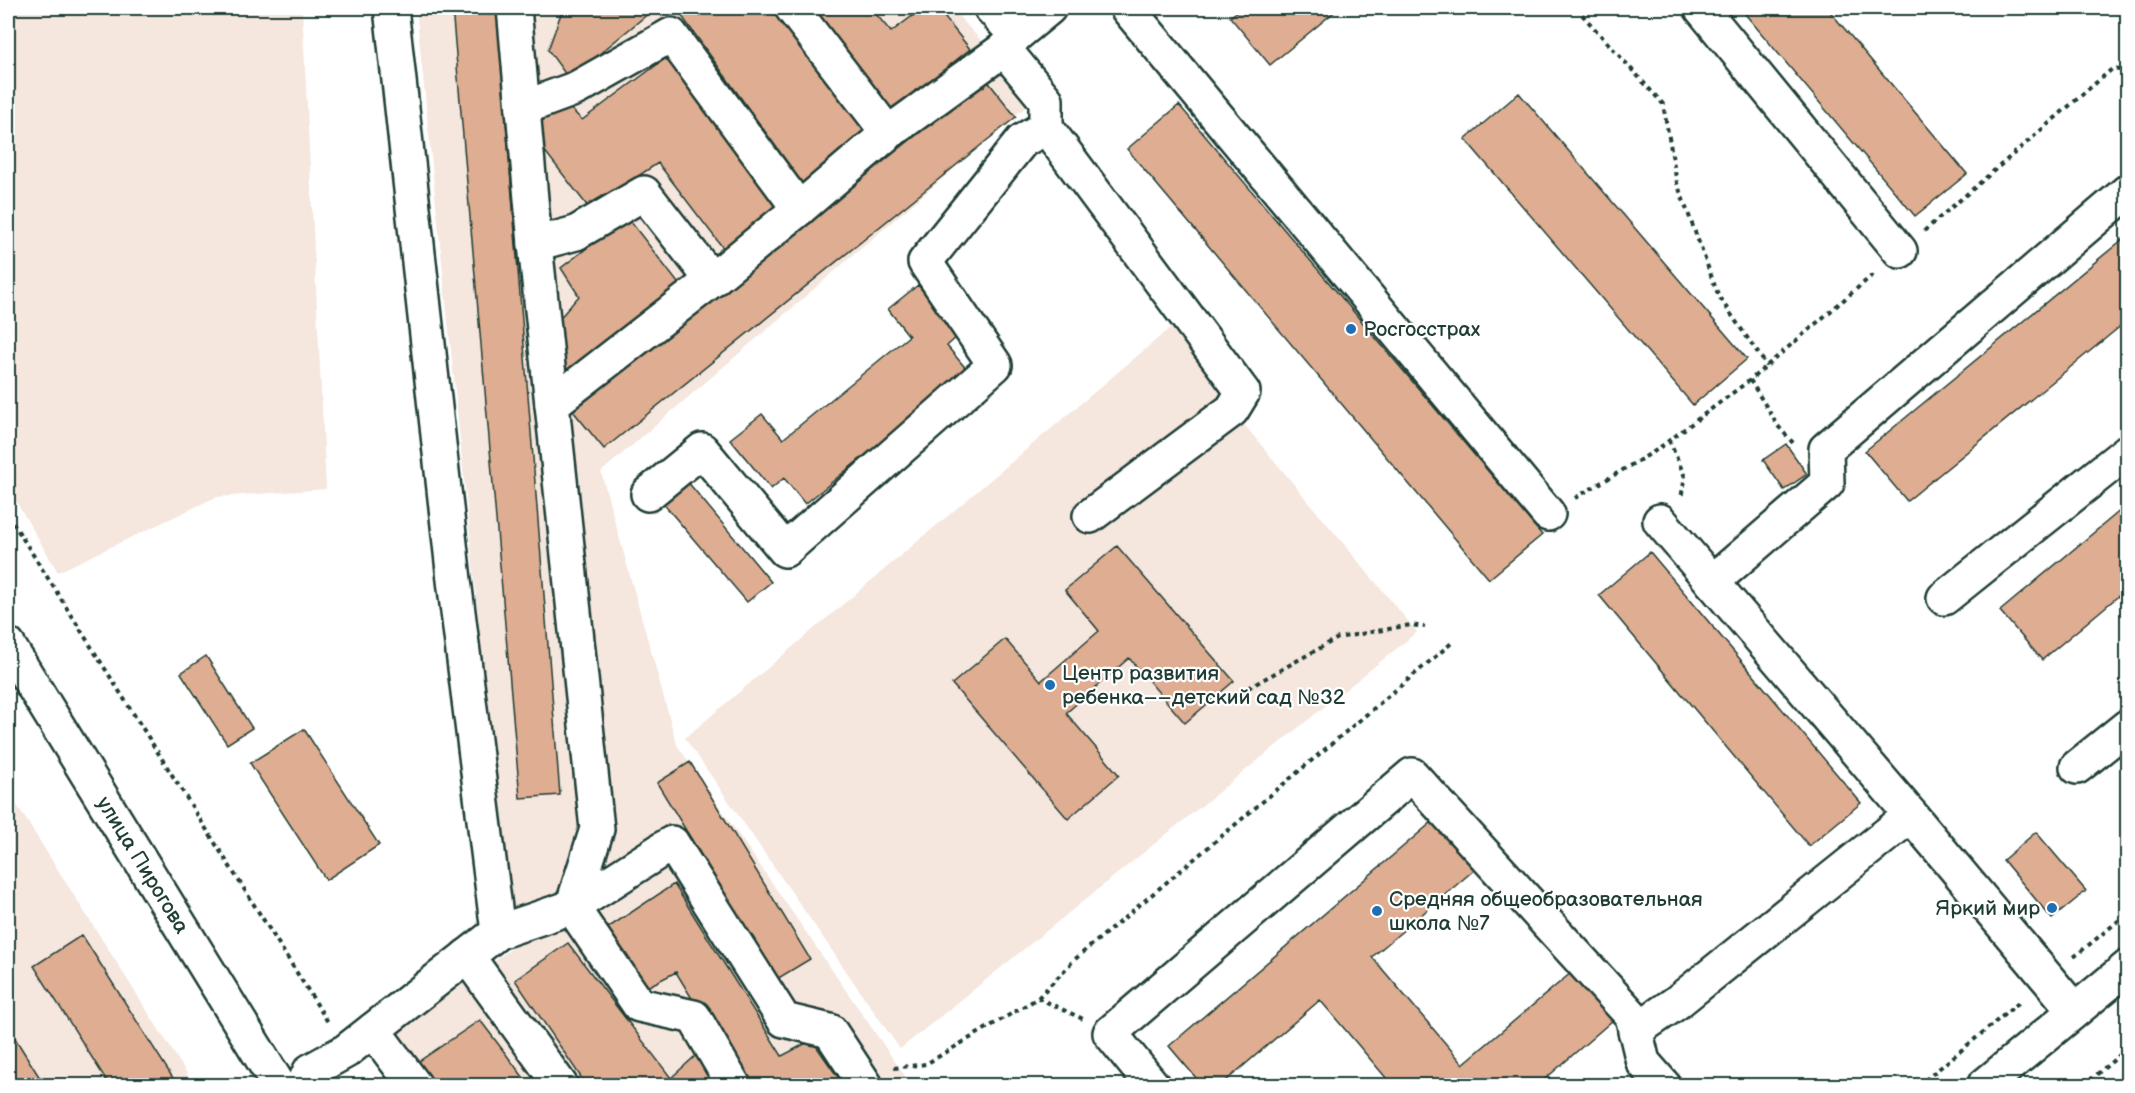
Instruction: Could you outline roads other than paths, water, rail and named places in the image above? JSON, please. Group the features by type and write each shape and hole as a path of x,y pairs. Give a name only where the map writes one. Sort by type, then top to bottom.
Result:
{"street":[{"path":"390,8 454,580 498,932"},
{"path":"514,8 535,244 597,829 572,907"},
{"path":"792,8 888,133"},
{"path":"991,8 1046,100 1046,127 1243,392 1232,410 1090,516"},
{"path":"552,404 712,280 888,133 1010,42 1049,8"},
{"path":"1127,8 1548,514"},
{"path":"1701,8 1900,251"},
{"path":"523,108 577,88 671,34 799,209"},
{"path":"648,494 702,450 785,550 995,365 925,262 1022,141 1046,127"},
{"path":"1712,582 1827,483 1826,449 2127,191"},
{"path":"535,244 576,233 644,192 712,280"},
{"path":"1944,598 2127,451"},
{"path":"1667,529 2074,1010"},
{"name":"улица Пирогова","path":"8,645 279,1086"},
{"path":"2077,767 2127,726"},
{"path":"1154,1086 1110,1033 1412,775 1632,1016 1643,1062 1664,1086"},
{"path":"1635,1031 1677,1003 1911,815"},
{"path":"303,1086 310,1071 346,1051 498,932 572,907 672,843 784,1020 830,1031 865,1084"},
{"path":"572,907 639,1005 694,1017 734,1086"},
{"path":"467,956 561,1086"},
{"path":"1984,1086 2127,967"},
{"path":"373,1030 415,1086"}],"place":[{"name":"Росгосстрах","path":"1351,329"},
{"name":"Центр развития ребенка––детский сад №32","path":"1050,685"},
{"name":"Яркий мир","path":"2052,908"},
{"name":"Средняя общеобразовательная школа №7","path":"1377,911"}]}
